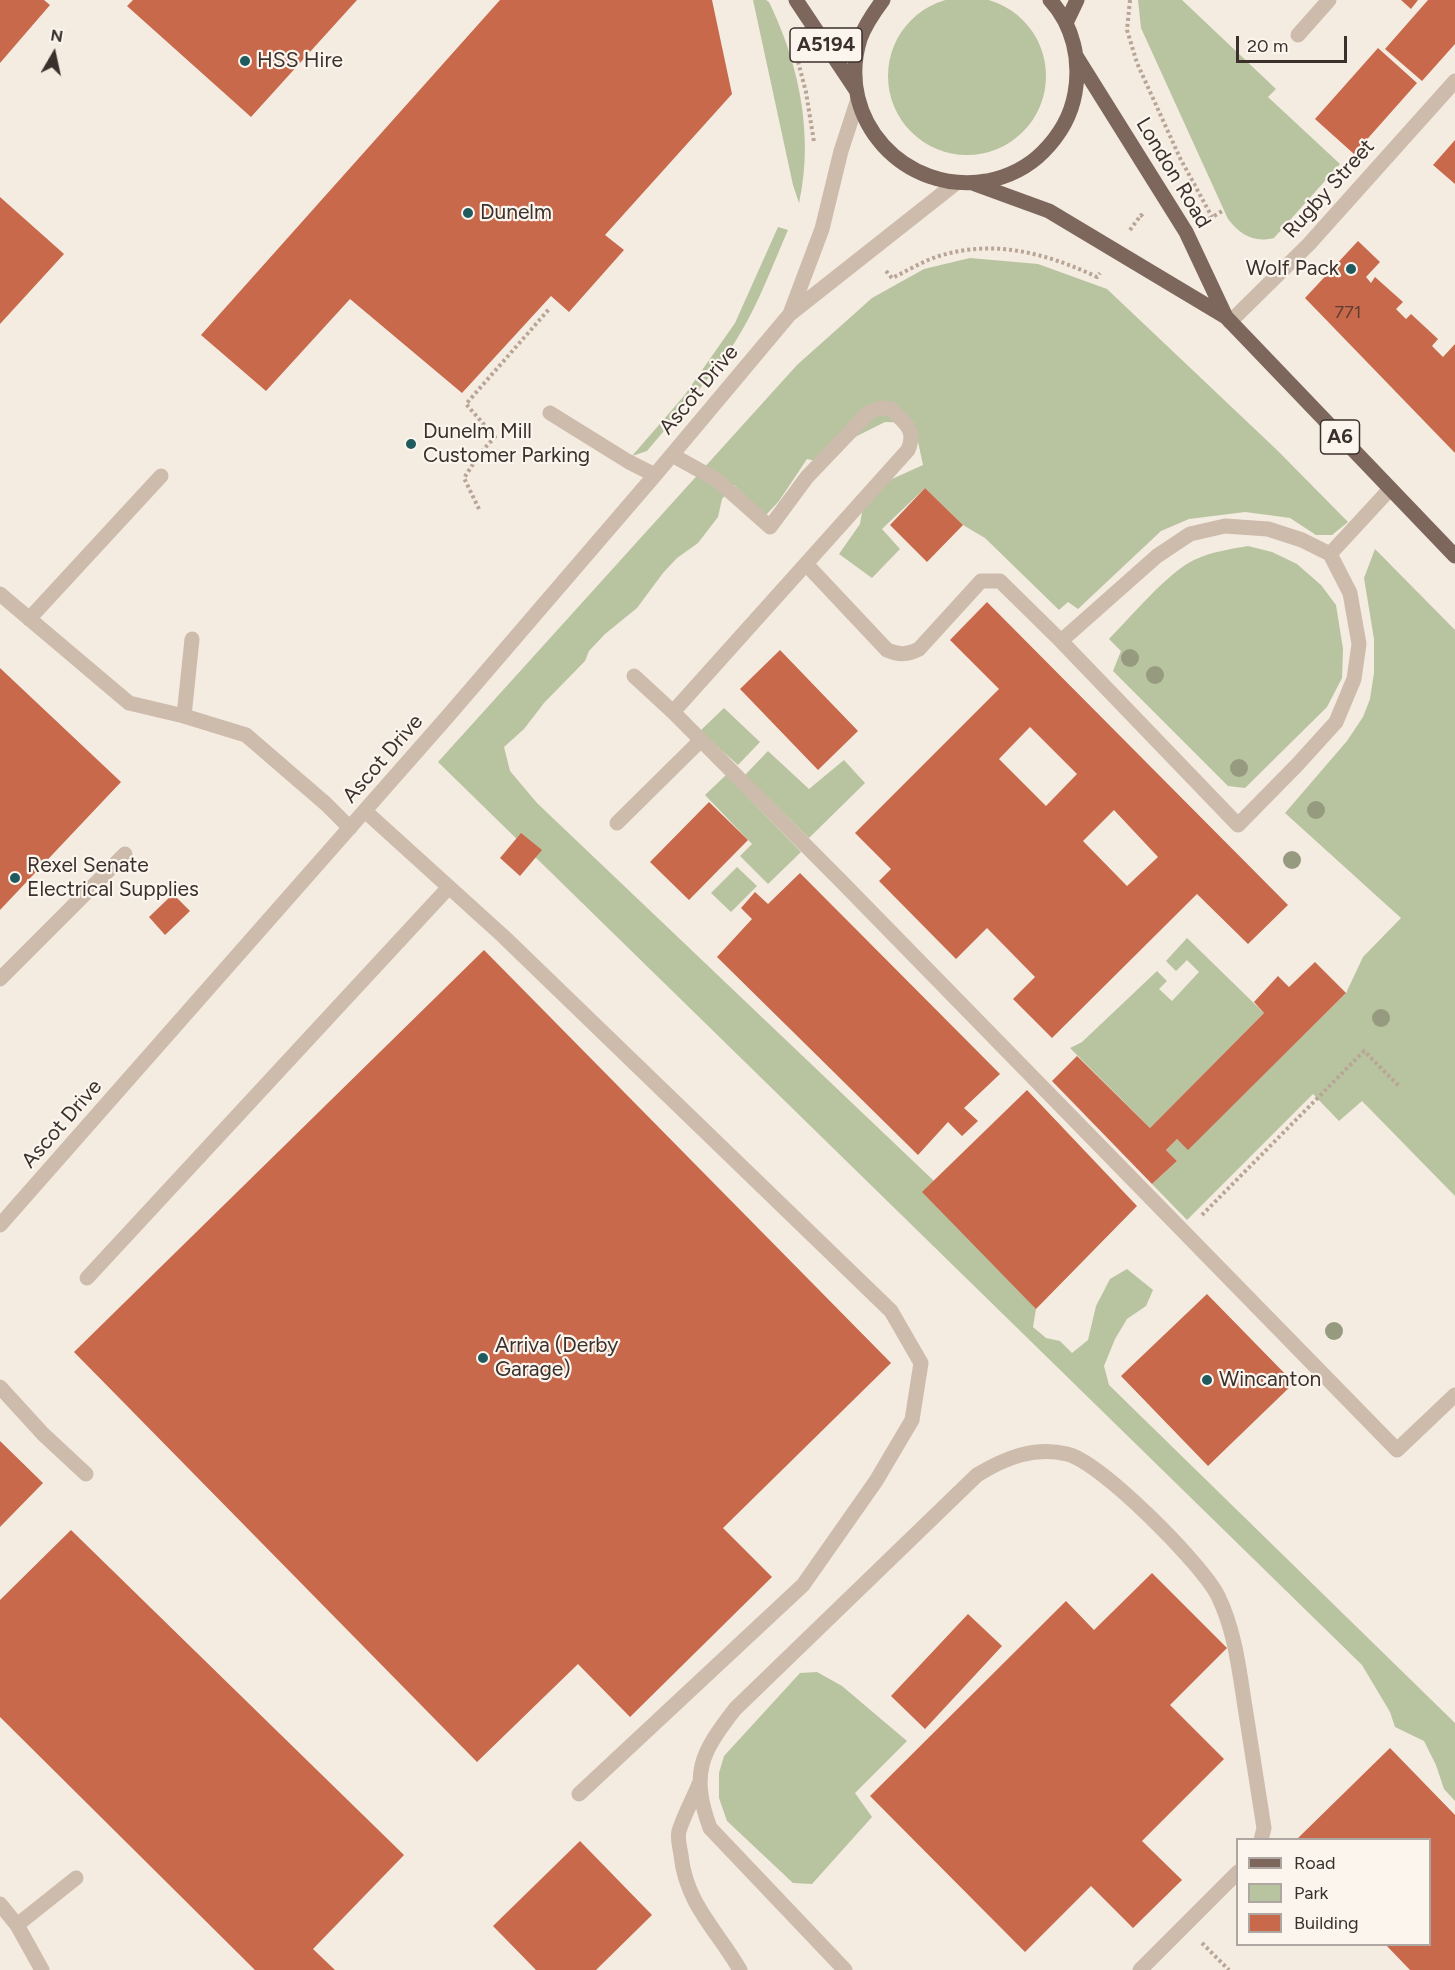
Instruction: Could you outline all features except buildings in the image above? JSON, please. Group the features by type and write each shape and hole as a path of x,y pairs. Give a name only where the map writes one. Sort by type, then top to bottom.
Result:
{"main road":[{"name":"A5194","path":"796,0 857,94"},
{"path":"883,0 871,16 860,39 856,64 857,94 865,117 886,150 918,172 936,180 956,183 995,179 1017,171 1036,159 1065,123 1073,102 1077,79 1076,56 1066,23 1050,0"},
{"path":"1066,23 1077,0"},
{"name":"London Road","path":"1076,56 1186,232 1228,319"},
{"name":"London Road","path":"972,183 1049,211 1228,319 1455,556"}],"street":[{"path":"1298,35 1329,0"},
{"name":"Rugby Street","path":"1228,319 1309,244 1455,81"},
{"name":"Ascot Drive","path":"790,314 822,229 857,94"},
{"name":"Ascot Drive","path":"0,1225 365,811 655,475 790,314 956,183"},
{"path":"672,455 717,480 770,527 807,477 869,412 881,408 891,409 911,430 913,440 908,450 807,565 673,712"},
{"path":"550,414 629,462 655,475"},
{"path":"29,619 161,476"},
{"path":"1330,554 1390,489"},
{"path":"807,565 887,650 898,654 909,654 919,649 981,581 1000,581 1238,825 1336,722 1354,679 1359,644 1350,593 1330,554 1302,540 1268,529 1225,526 1190,534 1157,556 1061,641"},
{"path":"0,594 129,704 184,716 246,735 326,804 350,828"},
{"path":"184,716 192,639"},
{"path":"634,676 673,712 840,880 1397,1450 1455,1395"},
{"path":"617,823 700,741"},
{"path":"365,811 503,936 891,1311 921,1362 912,1420 876,1481 803,1586 579,1794"},
{"path":"0,979 125,854"},
{"path":"87,1278 449,887"},
{"path":"0,1388 43,1434 86,1474"},
{"path":"845,1970 710,1828 702,1807 699,1784 702,1761 713,1737 735,1709 976,1475 999,1461 1022,1453 1048,1451 1069,1455 1108,1479 1190,1557 1218,1596 1236,1647 1264,1828 1261,1838"},
{"path":"699,1784 678,1833 682,1864 690,1894 702,1916 727,1948 740,1970"},
{"path":"1140,1970 1236,1874"},
{"path":"17,1925 76,1878"},
{"path":"0,1904 17,1925 42,1970"}],"path":[{"path":"1130,0 1127,30 1137,63 1180,158 1212,217"},
{"path":"479,509 464,478 481,452 495,437 466,404 550,308"},
{"path":"1184,1232 1364,1051 1400,1087"},
{"path":"1185,1927 1229,1970"}],"green space":[{"path":"952,-1 982,-1 997,3 1011,11 1023,20 1032,32 1040,46 1046,76 1044,91 1040,106 1032,120 1023,132 1011,141 997,149 982,153 967,155 952,153 937,149 923,141 911,132 902,120 894,106 890,91 888,76 890,61 894,46 902,32 911,20 923,11 937,3"},
{"path":"753,0 769,2 780,26 796,75 804,125 805,151 799,203 793,185"},
{"path":"1138,0 1182,0 1276,89 1268,97 1340,164 1274,238 1260,239 1248,236 1228,219 1141,28"},
{"path":"778,227 788,230 762,292 738,337 709,377 647,451 632,456 684,396 735,323"},
{"path":"970,258 1038,264 1107,289 1278,451 1348,522 1332,535 1316,535 1290,518 1245,512 1189,519 1161,531 1078,609 1068,602 1059,610 985,538 963,525 925,488 882,529 900,549 872,578 839,554 860,524 864,500 881,484 923,465 914,423 885,422 839,445 816,461 807,459 779,501 766,515 734,485 722,499 718,517 698,543 677,558 637,608 605,634 589,651 585,661 544,703 524,729 504,747 510,771 537,803 934,1181 1036,1309 1033,1327 1046,1338 1060,1341 1072,1353 1088,1340 1096,1306 1110,1279 1127,1269 1153,1290 1146,1306 1127,1319 1115,1339 1104,1366 1109,1385 1455,1723 1455,1801 1444,1789 1436,1765 1424,1741 1395,1727 1390,1712 1362,1665 438,762 797,365 872,298 924,269"},
{"path":"1248,546 1272,552 1297,564 1321,585 1336,605 1343,649 1342,678 1327,707 1245,788 1228,786 1113,671 1121,651 1109,639 1161,585 1184,566 1207,555"},
{"path":"1375,549 1455,630 1455,1196 1362,1101 1339,1121 1313,1094 1187,1220 1152,1184 1177,1161 1166,1150 1177,1139 1188,1149 1346,993 1363,957 1401,918 1285,813 1347,741 1363,717 1370,699 1374,673 1374,639 1364,578"},
{"path":"724,708 760,742 738,765 700,731"},
{"path":"768,751 809,789 844,760 865,783 809,838 745,775"},
{"path":"726,775 801,852 768,884 740,856 752,844 705,795"},
{"path":"737,867 757,886 731,912 711,893"},
{"path":"1187,938 1264,1013 1150,1128 1070,1048 1082,1042 1157,971 1167,981 1159,989 1172,1001 1199,972 1187,960 1176,971 1166,961"},
{"path":"817,1672 842,1686 907,1741 855,1793 872,1817 812,1884 793,1883 727,1821 719,1798 719,1773 724,1756 800,1673"}],"place":[{"name":"HSS Hire","path":"245,61"},
{"name":"Dunelm","path":"468,213"},
{"name":"Wolf Pack","path":"1351,269"},
{"name":"Dunelm Mill Customer Parking","path":"411,444"},
{"name":"Rexel Senate Electrical Supplies","path":"15,878"},
{"name":"Arriva (Derby Garage)","path":"483,1358"},
{"name":"Wincanton","path":"1207,1380"}]}
